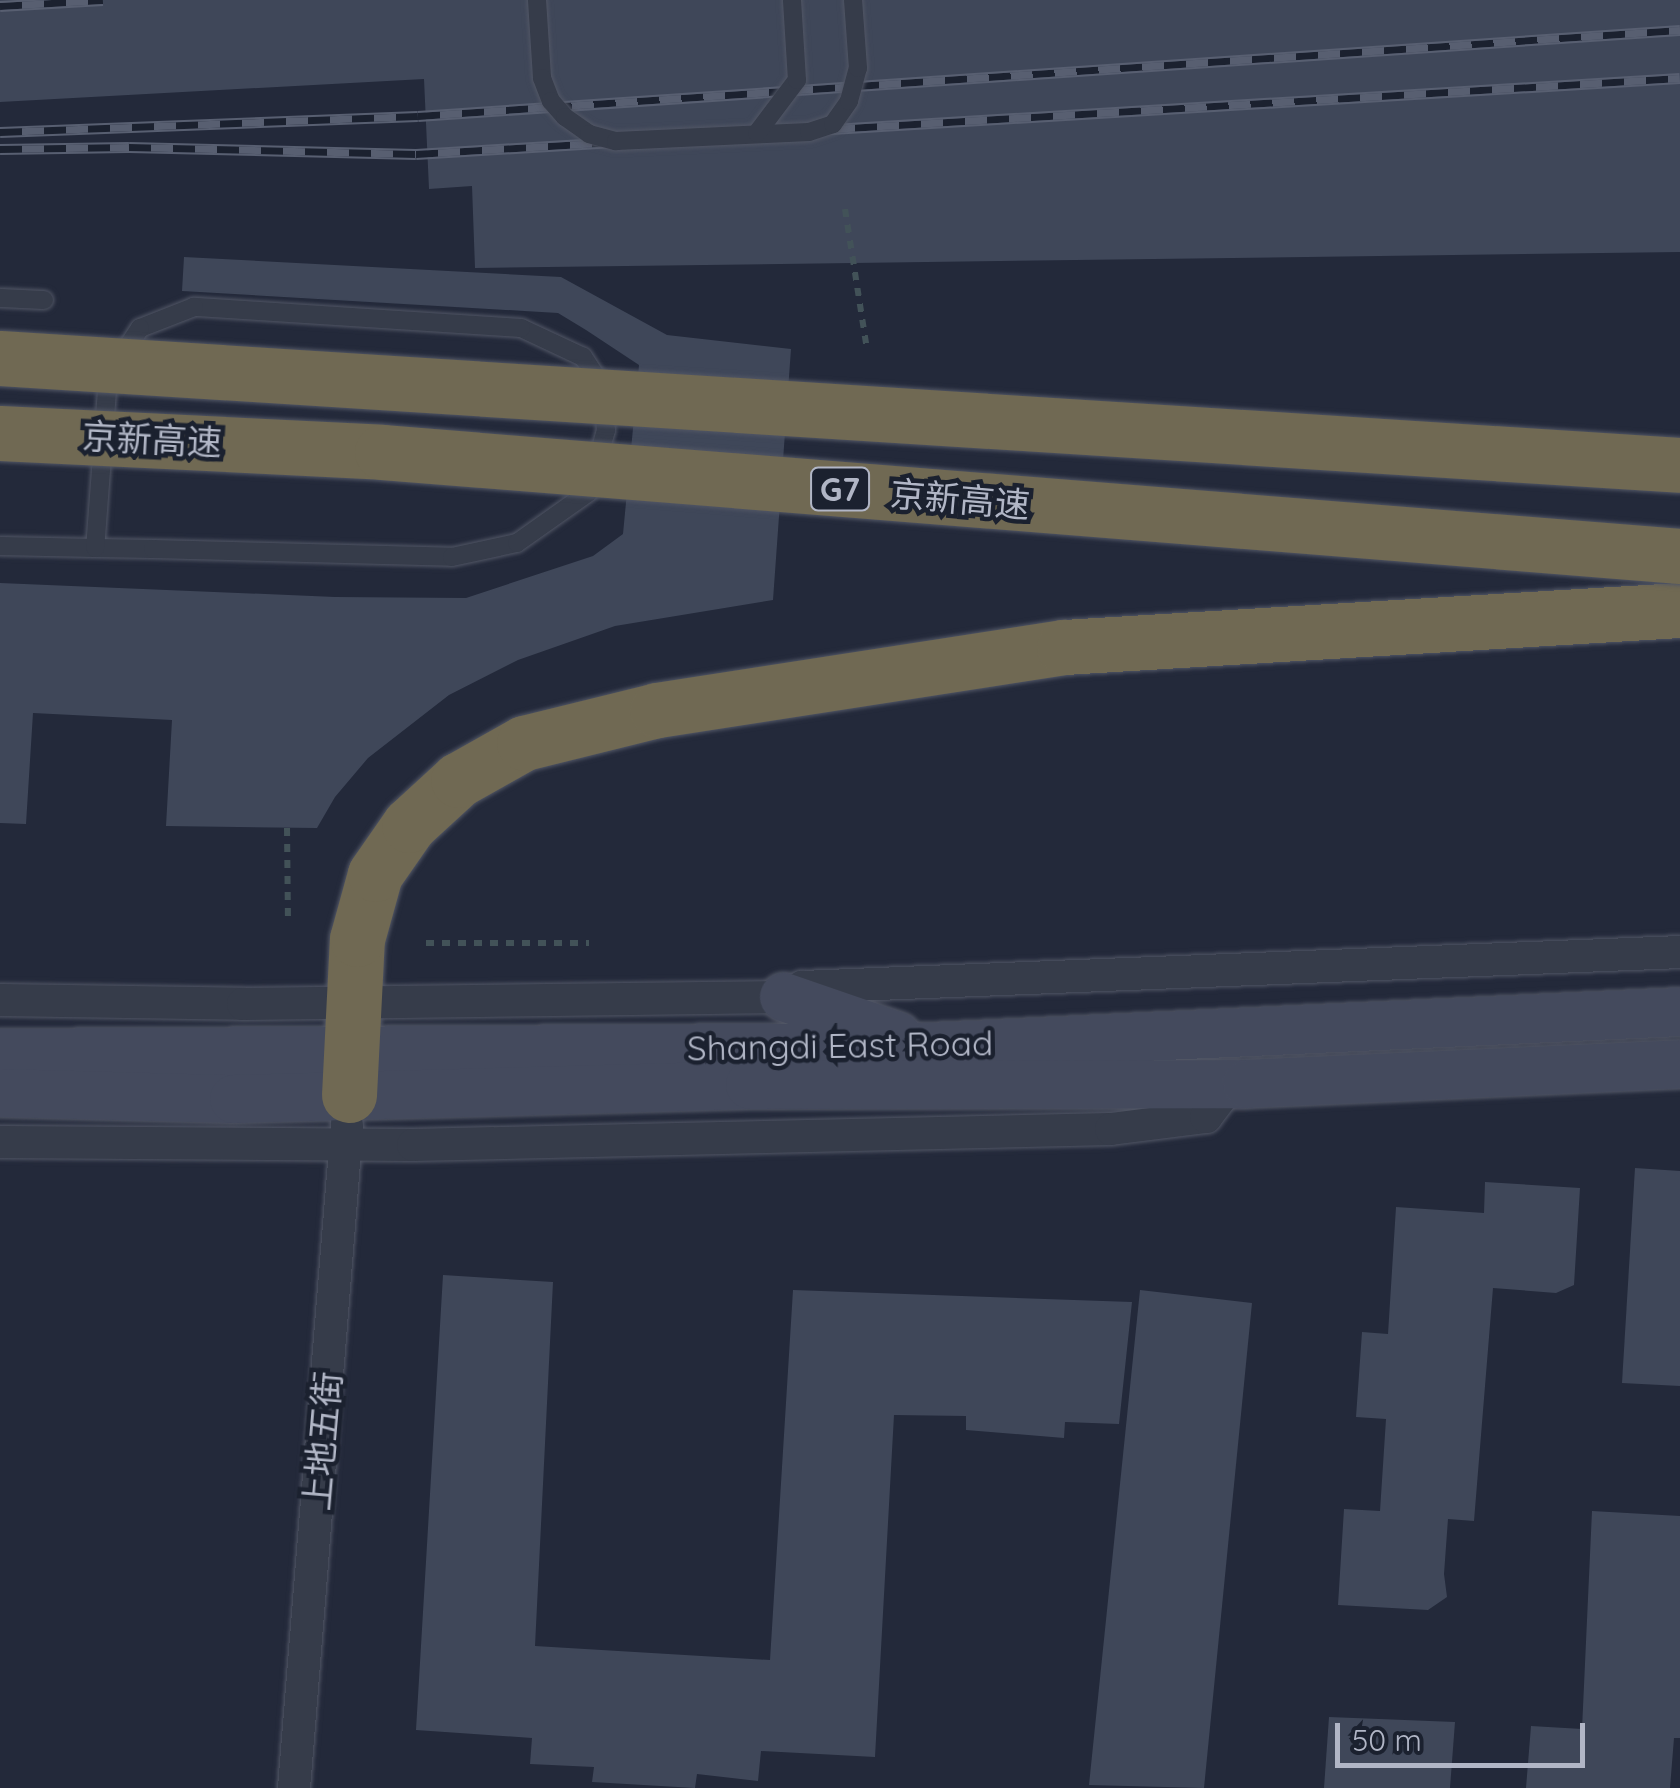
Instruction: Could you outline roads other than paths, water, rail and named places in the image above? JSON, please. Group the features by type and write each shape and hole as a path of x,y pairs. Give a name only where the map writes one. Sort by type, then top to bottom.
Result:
{"highway":[{"name":"G7","path":"0,358 1680,466"},
{"name":"京新高速","path":"0,433 382,452 1402,537 1680,556"},
{"path":"350,1073 357,939 376,874 409,825 458,780 524,744 657,710 1064,648 1680,610"}],"main road":[{"path":"784,997 928,1047"},
{"name":"Shangdi East Road","path":"0,1094 234,1099 350,1073 1680,1012"},
{"name":"Shangdi East Road","path":"0,1053 350,1073 750,1084 1232,1083 1680,1064"}],"street":[{"path":"0,1142 350,1073 784,997 802,987 1680,952"},
{"path":"0,1000 350,1073"},
{"name":"上地五街","path":"294,1788 350,1073"}],"lane":[{"path":"537,0 542,78 565,117 588,134 616,141 809,132 834,124 849,101 858,68 853,0"},
{"path":"758,133 797,80 792,0"},
{"path":"0,298 44,300"},
{"path":"0,546 452,557 517,543 589,492 606,430 602,386 583,357 521,328 194,307 140,328 108,378 94,548"}],"railway":[{"path":"0,6 103,0"},
{"path":"0,132 418,116 1680,30"},
{"path":"0,149 129,147 416,154 1680,78"}]}
